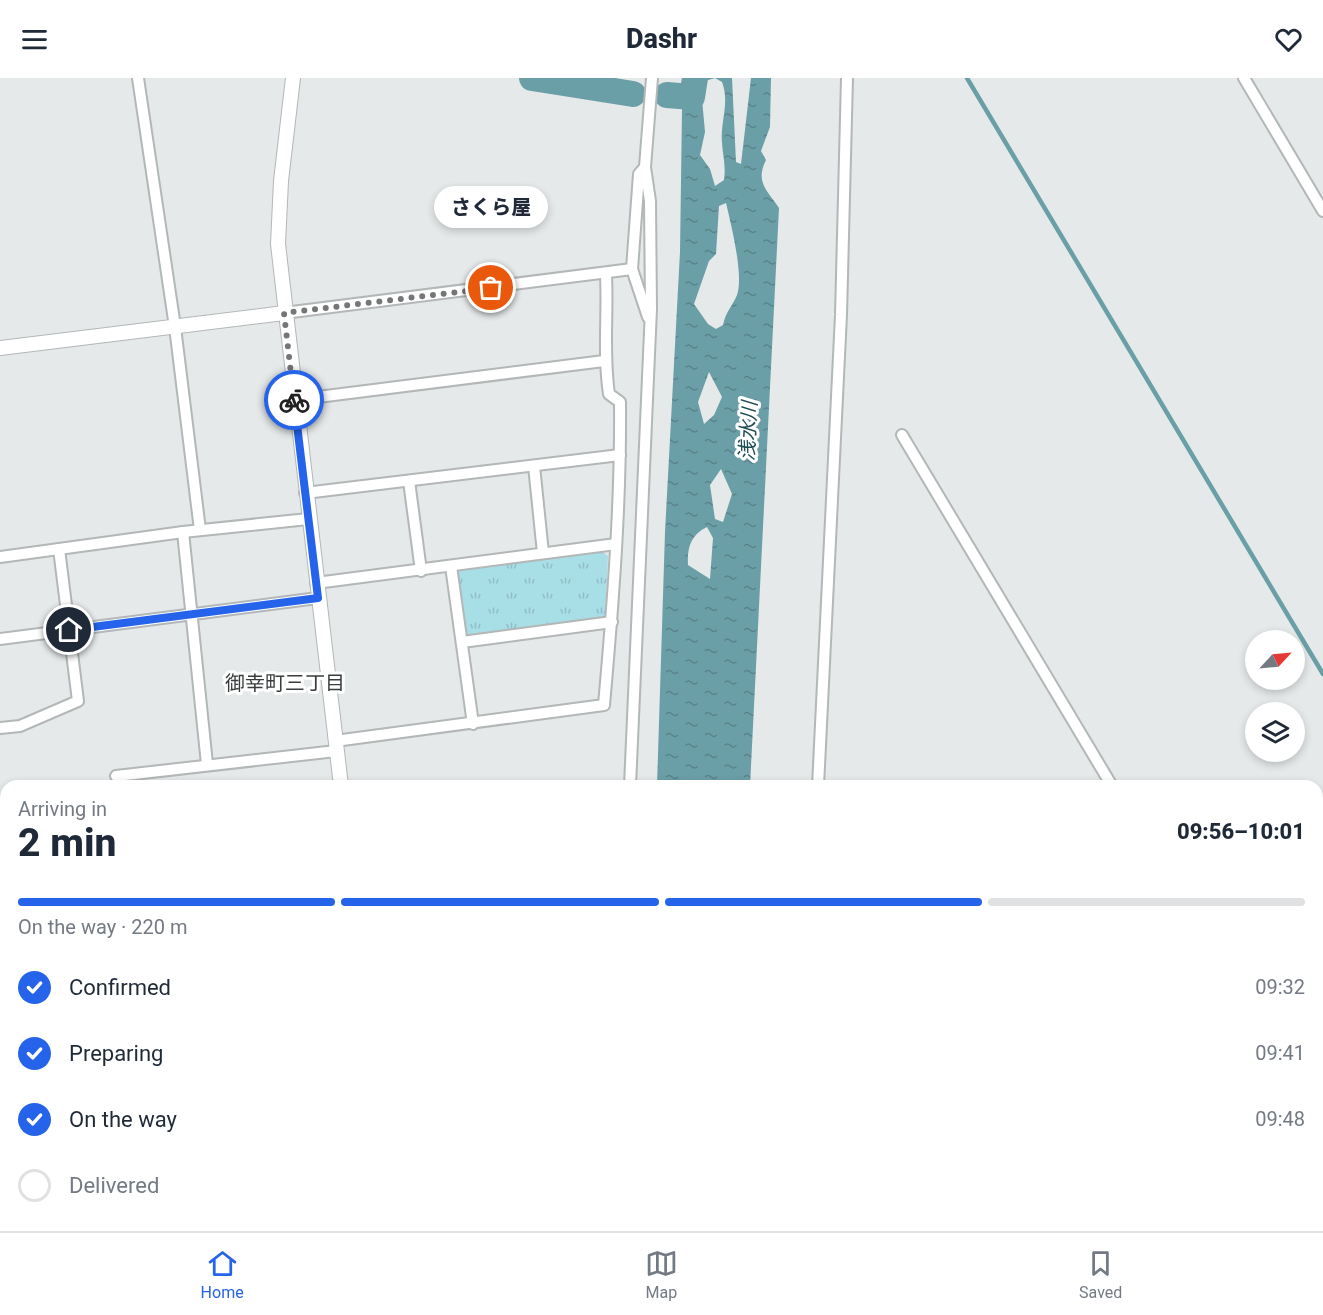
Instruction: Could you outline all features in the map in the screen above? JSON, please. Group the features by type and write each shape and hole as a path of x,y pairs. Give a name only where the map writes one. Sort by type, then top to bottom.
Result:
{"street":[{"path":"138,78 175,327 201,530"},
{"path":"293,78 281,181 278,244 284,313 339,780"},
{"path":"630,780 650,326 650,201 645,167 652,78"},
{"path":"818,780 841,315 847,78"},
{"path":"1244,78 1323,211"},
{"path":"645,167 639,174 632,269 650,326"},
{"path":"0,348 632,269"},
{"path":"116,776 336,746 604,705 612,622 620,455 620,402 609,394 604,361 608,316 606,274"},
{"path":"294,400 604,361"},
{"path":"902,435 1108,780"},
{"path":"305,493 620,455"},
{"path":"534,466 543,554"},
{"path":"409,480 421,571"},
{"path":"0,557 183,532 308,519"},
{"path":"183,532 207,764"},
{"path":"316,583 616,544"},
{"path":"0,728 20,726 78,701 58,549"},
{"path":"451,566 473,724"},
{"path":"0,639 318,598"},
{"path":"462,642 612,622"}],"green space":[{"path":"600,550 608,556 605,619 465,637 456,569"}],"water":[{"name":"浅水川","path":"684,78 715,78 732,78 736,162 741,164 751,78 771,78 770,127 761,151 766,160 762,180 779,208 750,780 657,780 665,532 680,252 682,109 675,108 677,83 684,83","holes":["715,78 722,82 725,97 722,135 725,175 724,180 715,186 710,169 700,155 705,132 701,88 705,81","726,203 736,250 739,286 723,325 716,329 708,324 694,304 709,261 716,254 719,206","709,372 722,397 714,415 704,424 698,402","721,469 732,494 723,522 715,519 710,485","707,527 713,538 710,579 688,565 689,547"]}],"waterway":[{"path":"532,78 633,94"},
{"path":"667,95 692,97 695,78"},
{"path":"967,78 1323,674"}],"way so far":[{"path":"294,400 284,313 491,288"}],"place":[{"name":"さくら屋","path":"491,288"}],"district":[{"name":"御幸町三丁目","path":"285,683"}],"route":[{"path":"69,630 318,598 294,400"}]}
